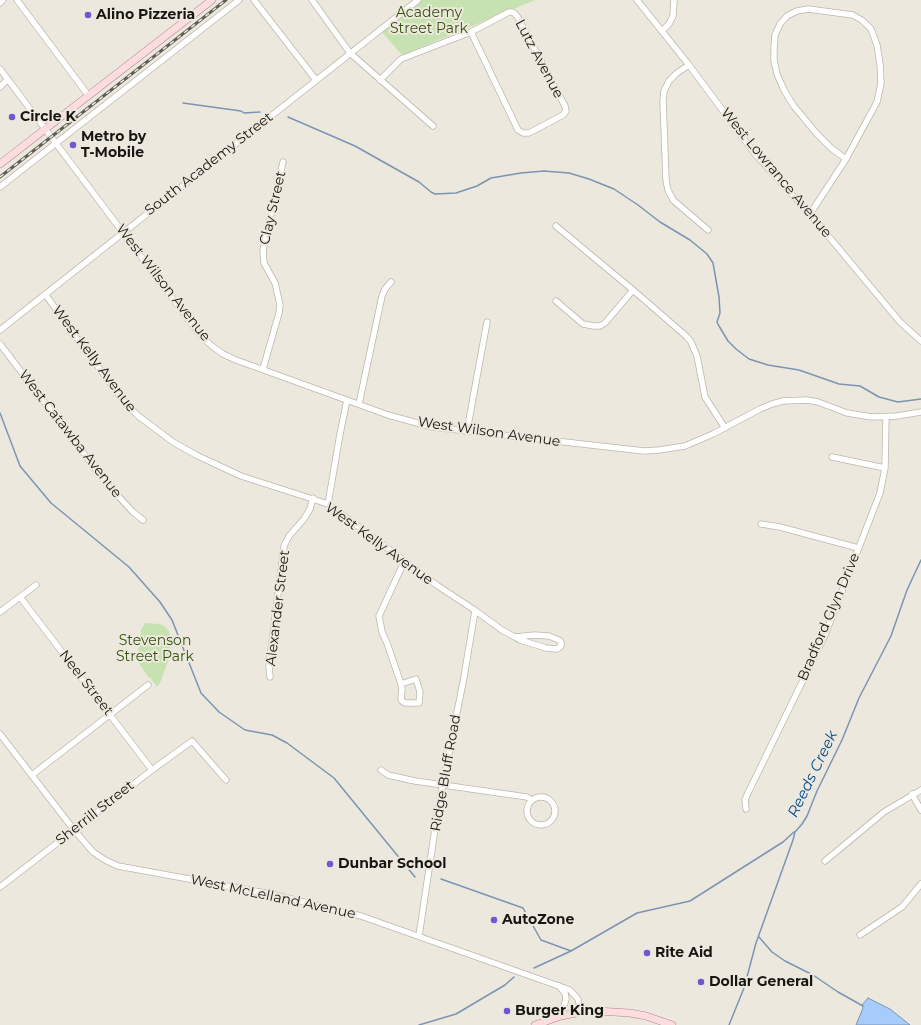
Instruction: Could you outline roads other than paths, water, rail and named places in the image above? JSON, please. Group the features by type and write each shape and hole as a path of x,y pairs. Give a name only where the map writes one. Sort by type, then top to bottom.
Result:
{"main road":[{"path":"0,164 212,0"},
{"path":"535,1025 560,1016 597,1011 623,1012 646,1016 672,1025"}],"street":[{"path":"0,3 3,0"},
{"path":"17,0 88,95"},
{"path":"0,187 239,0"},
{"path":"254,0 316,80"},
{"path":"312,0 350,54 433,126"},
{"name":"South Academy Street","path":"0,330 418,0"},
{"name":"West Lowrance Avenue","path":"637,0 689,65 755,154 810,214 900,322 921,341"},
{"path":"662,31 669,24 673,16 674,0"},
{"path":"810,214 846,159 877,102 881,83 880,64 877,45 871,29 863,21 853,15 808,10 797,11 787,16 780,24 775,35 774,61 777,74 784,90 798,111 831,148 846,159"},
{"name":"Lutz Avenue","path":"509,12 514,13 565,106 566,111 563,115 529,133 523,133 518,130 471,32 509,12"},
{"path":"380,80 401,59 471,32"},
{"path":"689,65 677,73 669,81 664,91 663,102 666,180 668,190 673,200 708,230"},
{"name":"West Wilson Avenue","path":"0,69 200,335 223,354 407,421 432,427 644,451 685,446 772,404 796,400 818,402 848,413 859,415 886,417 921,412"},
{"path":"0,87 8,79"},
{"name":"Clay Street","path":"264,369 280,305 275,283 264,263 263,250 284,162"},
{"path":"556,226 680,330 691,342 697,356 705,397 725,428"},
{"path":"359,404 382,296 390,282"},
{"path":"556,302 583,324 600,326 605,323 633,290"},
{"name":"West Kelly Avenue","path":"45,294 118,394 144,421 178,445 241,476 328,504 404,562 502,630 515,637 551,649 557,649 562,646 559,640 549,636 535,635 515,637"},
{"path":"467,431 487,322"},
{"name":"West Catawba Avenue","path":"0,344 107,484 133,512 143,520"},
{"path":"328,504 347,400"},
{"name":"Bradford Glyn Drive","path":"746,810 745,800 747,795 825,635 880,493 885,468 886,417"},
{"path":"832,457 885,468"},
{"name":"Alexander Street","path":"270,677 269,665 284,546 289,536 304,519 310,509 313,498"},
{"path":"761,524 780,527 858,548"},
{"path":"401,684 416,680 420,692 419,703 405,703 401,699 401,684 382,632 379,616 404,562"},
{"path":"0,612 36,585"},
{"name":"Neel Street","path":"20,597 152,770"},
{"name":"Ridge Bluff Road","path":"419,936 442,784 464,677 475,611"},
{"path":"32,775 148,686"},
{"name":"West McLelland Avenue","path":"0,734 74,830 93,852 104,860 118,866 271,894 361,916 559,985 573,992 578,999 581,1012"},
{"name":"Sherrill Street","path":"2,885 192,741 226,780"},
{"path":"381,770 388,775 415,781 527,797 532,800"},
{"path":"824,861 884,812 921,790"},
{"path":"912,794 921,810"},
{"path":"542,797 552,802 554,813 553,818 549,822 539,825 530,819 527,815 527,809 528,804 532,800 542,797"},
{"path":"0,878 2,885"},
{"path":"860,935 902,907 921,884"},
{"path":"559,985 565,992 566,999 560,1016"}],"water":[{"path":"868,998 890,1009 910,1025 856,1025 863,1008 862,1005"}],"waterway":[{"path":"183,103 241,111 244,113 260,112"},
{"path":"288,117 355,146 419,182 435,194 456,193 477,186 491,178 544,171 569,173 614,189 660,222 690,240 707,254 713,263 719,297 720,313 717,322 728,341 749,359 768,365 799,370 839,384 860,386 879,397 898,402 921,399"},
{"path":"0,413 20,466 51,503 129,567 160,602 172,620 201,693 219,712 245,730 272,735 287,743 334,778 415,877"},
{"name":"Reeds Creek","path":"729,1025 744,988 756,943 795,832 807,816 817,791 842,740 859,698 891,636 907,590 921,560"},
{"path":"534,968 571,951 637,913 690,901 783,842 794,832"},
{"path":"441,879 523,908 541,940 571,951"},
{"path":"759,937 772,952 785,961 813,975 838,992 863,1006"},
{"path":"419,1025 456,1014 505,985 514,977"}],"railway":[{"path":"0,177 226,0"}],"place":[{"name":"Alino Pizzeria","path":"88,15"},
{"name":"Circle K","path":"12,117"},
{"name":"Metro by T-Mobile","path":"73,145"},
{"name":"Dunbar School","path":"330,864"},
{"name":"AutoZone","path":"494,920"},
{"name":"Rite Aid","path":"647,953"},
{"name":"Dollar General","path":"701,982"},
{"name":"Burger King","path":"507,1011"}],"park label":[{"name":"Academy Street Park","path":"429,22"},
{"name":"Stevenson Street Park","path":"155,650"}]}
